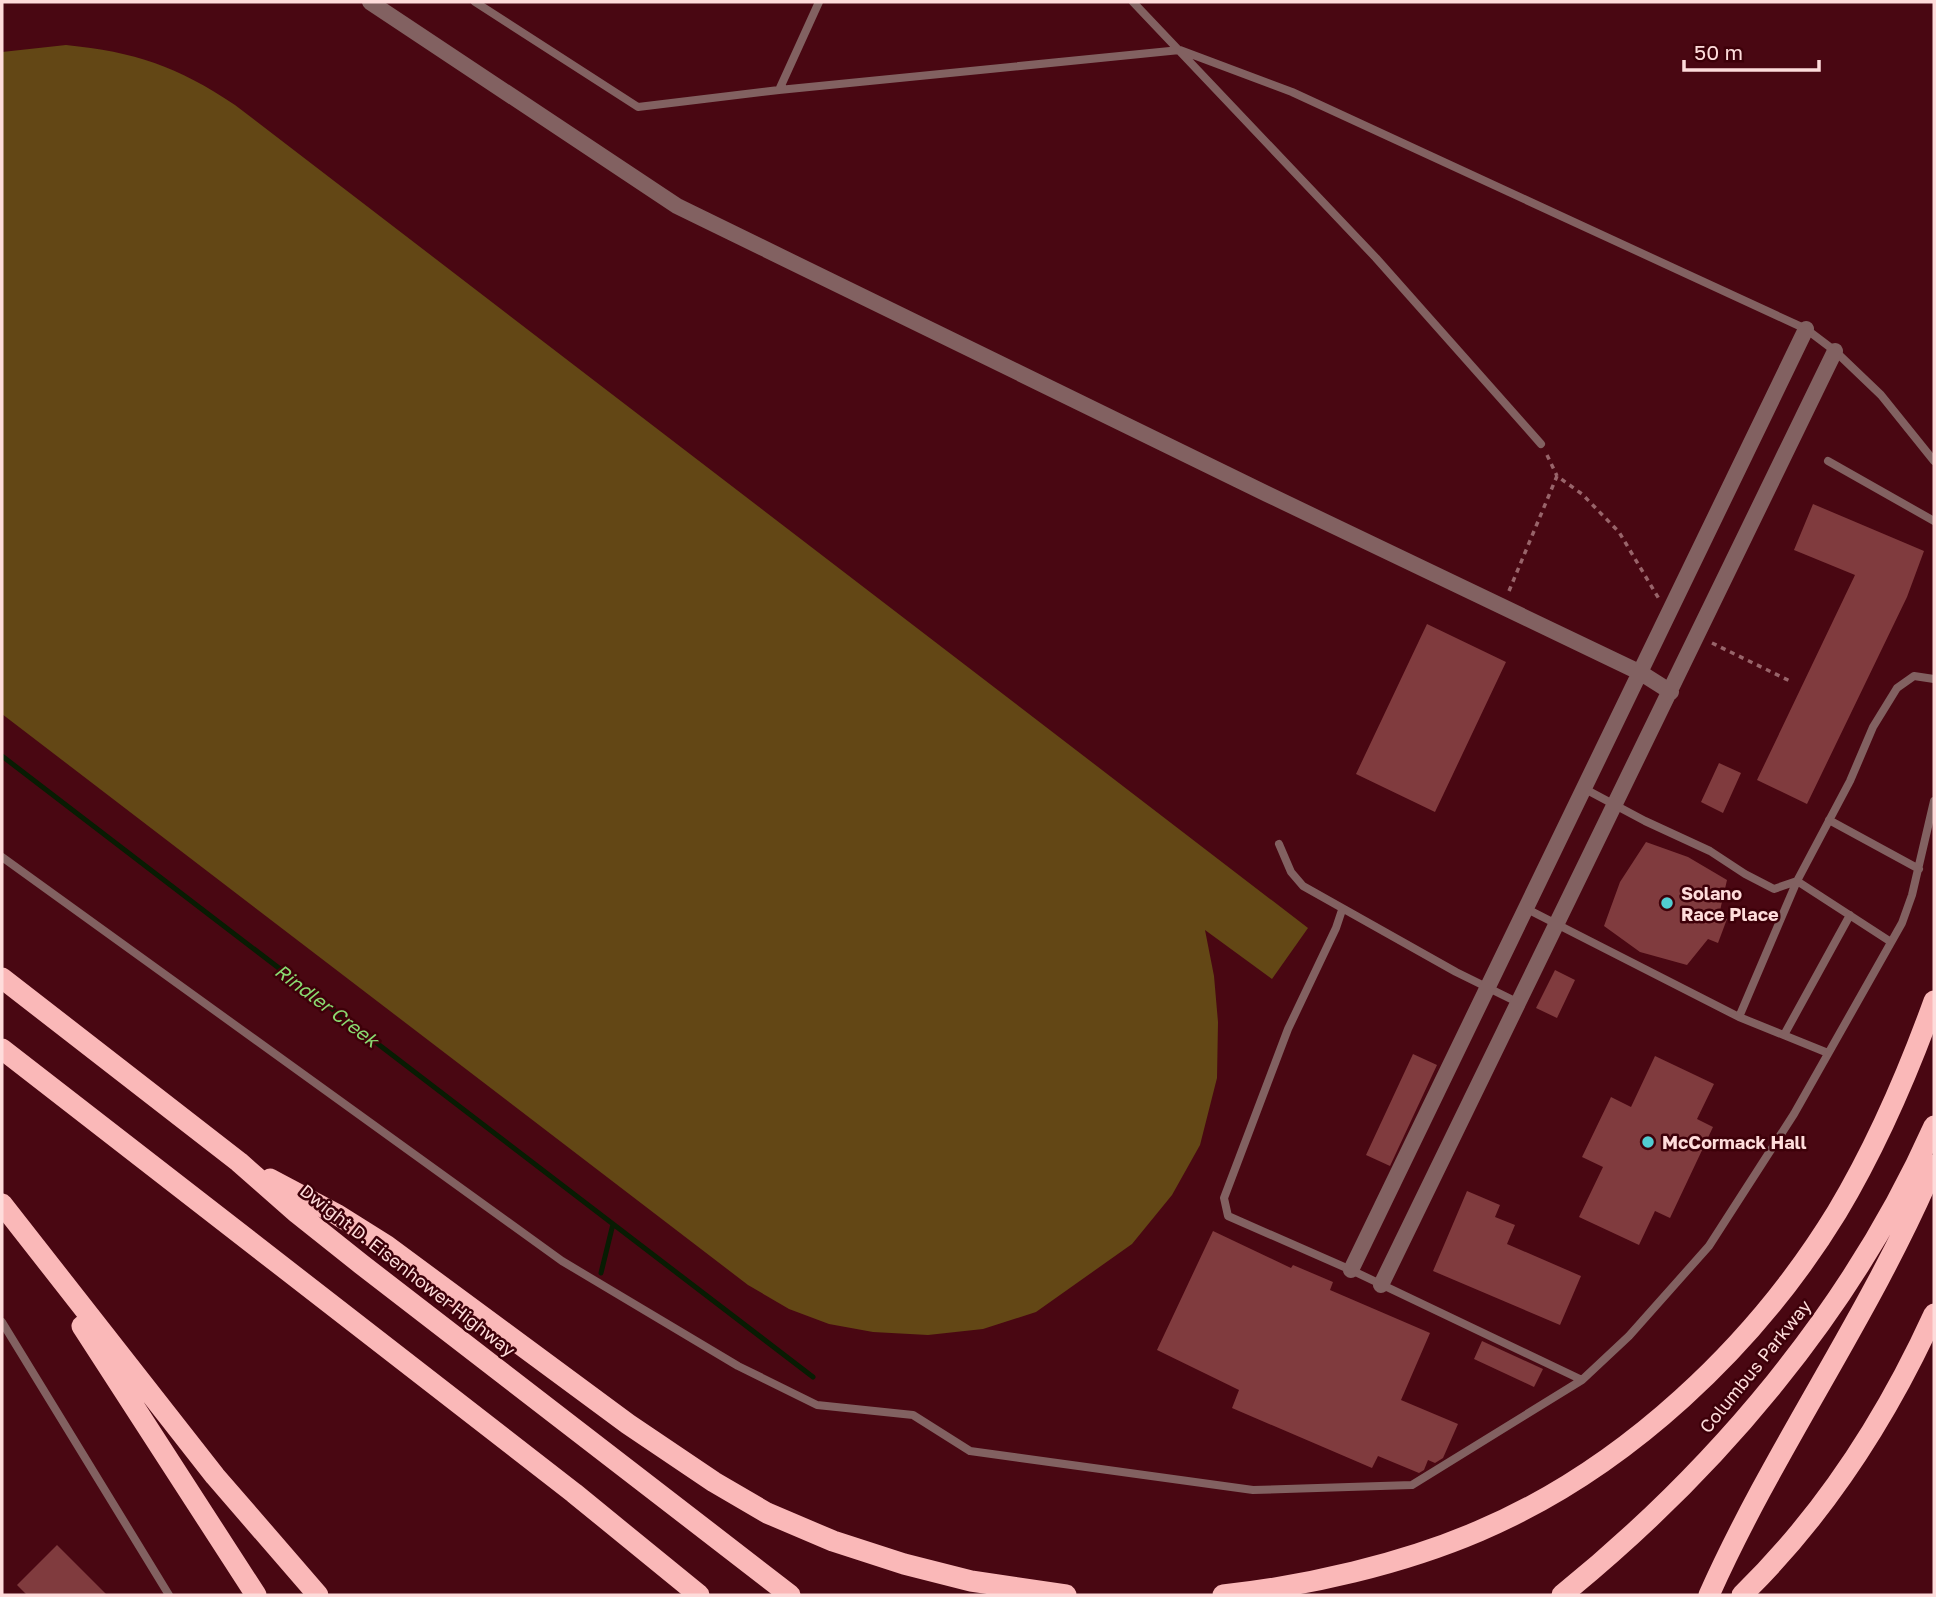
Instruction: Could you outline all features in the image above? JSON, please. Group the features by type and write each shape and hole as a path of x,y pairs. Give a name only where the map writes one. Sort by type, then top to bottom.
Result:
{"highway":[{"name":"Dwight D. Eisenhower Highway","path":"2,978 239,1162 361,1264 790,1595"},
{"path":"1223,1595 1334,1576 1429,1550 1481,1531 1570,1482 1633,1440 1662,1416 1710,1373 1745,1336 1815,1245 1874,1145 1905,1076 1934,1000"},
{"path":"2,1049 574,1493 699,1595"},
{"name":"Columbus Parkway","path":"1562,1595 1614,1552 1694,1475 1779,1377 1835,1303 1878,1235 1907,1184 1934,1126"},
{"path":"239,1162 387,1245 628,1424 714,1482 767,1513 833,1541 904,1564 971,1581 1066,1595"},
{"path":"1709,1595 1745,1521 1876,1283 1934,1165"},
{"path":"8,1212 256,1595"},
{"path":"8,1212 215,1476 318,1595"},
{"path":"1743,1594 1797,1534 1859,1451 1907,1369 1934,1314"}],"street":[{"path":"370,2 677,206 1641,673 1671,692"},
{"path":"1351,1270 1807,329"},
{"path":"1381,1285 1835,351"}],"lane":[{"path":"475,2 638,107 779,90 1180,50 1292,92 1807,329 1835,351 1881,395 1934,461"},
{"path":"779,90 819,2"},
{"path":"1133,2 1376,258 1541,444"},
{"path":"1828,461 1934,521"},
{"path":"1738,1017 1797,881 1850,781 1873,727 1897,688 1914,676 1934,679"},
{"path":"1585,789 1710,851 1774,889 1797,881"},
{"path":"2,857 562,1261 738,1366 817,1405 913,1415 970,1451 1253,1490 1412,1485 1582,1380 1629,1336 1709,1246 1794,1114 1902,923 1919,869 1934,801"},
{"path":"1829,820 1919,869"},
{"path":"1279,844 1292,872 1303,886 1342,910 1519,1003"},
{"path":"1797,881 1891,942"},
{"path":"1527,909 1738,1017 1828,1053"},
{"path":"1342,910 1336,928 1287,1029 1224,1198 1228,1216 1351,1270 1582,1380"},
{"path":"1784,1035 1850,915"},
{"path":"2,1322 169,1595"}],"path":[{"path":"1541,444 1556,476 1582,494 1619,532 1669,616"},
{"path":"1503,606 1556,476"},
{"path":"1698,636 1792,682"}],"shaded area":[{"path":"66,45 113,52 155,63 194,80 235,105 1308,928 1272,979 1205,930 1214,976 1218,1022 1217,1078 1200,1145 1172,1195 1132,1244 1036,1312 983,1329 928,1335 873,1332 829,1324 789,1309 748,1285 2,714 2,52"}],"building":[{"path":"1813,504 1924,551 1907,597 1807,804 1757,780 1855,575 1794,550"},
{"path":"1427,624 1506,662 1435,812 1356,774"},
{"path":"1719,763 1741,773 1723,813 1701,802"},
{"name":"Solano Race Place","path":"1646,842 1688,857 1727,880 1719,915 1727,919 1718,943 1708,939 1687,965 1640,952 1604,926 1620,882"},
{"path":"1555,970 1575,980 1557,1018 1536,1008"},
{"path":"1413,1054 1437,1065 1390,1166 1366,1155"},
{"name":"McCormack Hall","path":"1655,1056 1714,1084 1697,1119 1713,1127 1670,1218 1655,1211 1639,1245 1579,1217 1603,1167 1582,1157 1611,1097 1631,1107"},
{"path":"1467,1191 1500,1205 1495,1217 1515,1225 1507,1244 1581,1276 1560,1325 1433,1271"},
{"path":"1213,1231 1291,1268 1293,1265 1333,1282 1330,1290 1430,1333 1401,1400 1458,1424 1443,1458 1435,1463 1428,1460 1424,1470 1419,1473 1378,1456 1372,1468 1232,1408 1239,1390 1157,1350"},
{"path":"1482,1341 1543,1369 1534,1387 1474,1359"},
{"path":"57,1545 107,1595 27,1595 17,1585"}],"waterway":[{"name":"Rindler Creek","path":"2,756 613,1224 601,1273"},
{"path":"613,1224 813,1377"}],"place":[{"name":"Solano Race Place","path":"1667,903"},
{"name":"McCormack Hall","path":"1648,1142"}]}
